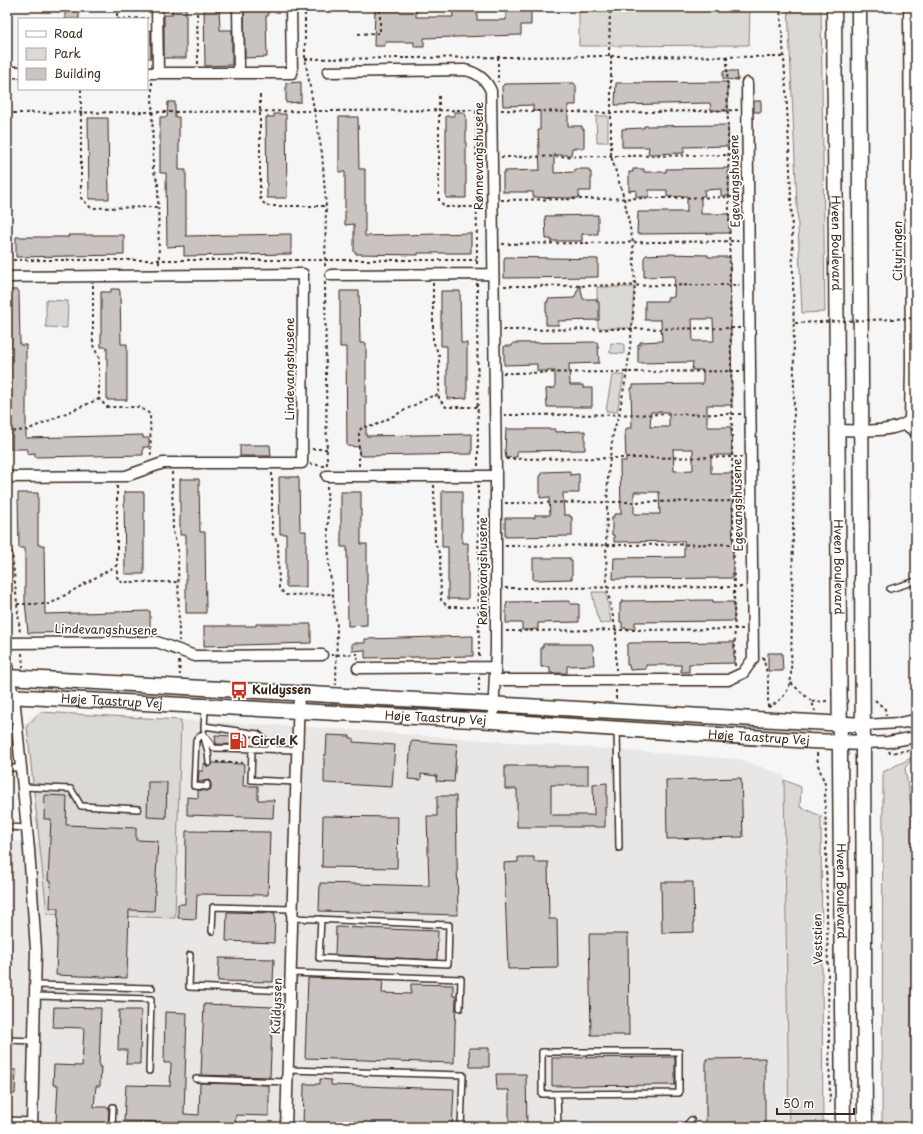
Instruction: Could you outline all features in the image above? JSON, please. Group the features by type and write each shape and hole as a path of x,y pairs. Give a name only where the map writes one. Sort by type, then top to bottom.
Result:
{"street":[{"path":"157,7 152,73 292,73 292,7"},
{"path":"238,7 239,73"},
{"name":"Hveen Boulevard","path":"834,7 843,1127"},
{"name":"Hveen Boulevard","path":"859,7 865,1127"},
{"name":"Cityringen","path":"905,424 910,420 914,365 913,77 910,7"},
{"name":"Rønnevangshusene","path":"328,72 465,70 477,74 486,81 491,91 492,274 496,476 496,631 493,721"},
{"path":"7,72 18,72"},
{"name":"Egevangshusene","path":"495,680 728,680 738,677 747,670 753,659 747,83"},
{"name":"Lindevangshusene","path":"7,277 303,274 302,463"},
{"path":"331,275 492,274"},
{"path":"837,430 895,429 905,424 914,431 916,430"},
{"path":"7,477 126,476 163,463 302,463"},
{"path":"327,471 359,476 496,476"},
{"name":"Lindevangshusene","path":"7,643 157,642 195,656 322,655"},
{"path":"358,668 495,667"},
{"path":"7,673 23,787 36,950 32,1125"},
{"name":"Høje Taastrup Vej","path":"7,673 299,694 864,725"},
{"name":"Kuldyssen","path":"286,1127 299,694"},
{"name":"Høje Taastrup Vej","path":"10,696 493,721 864,743"},
{"path":"864,725 895,724 916,720"},
{"path":"864,743 888,742 916,737"}],"lane":[{"path":"890,589 916,581"},
{"path":"205,706 203,734 208,752 209,764"},
{"path":"204,726 258,734 276,750"},
{"path":"617,728 619,848"},
{"path":"203,734 214,748 298,750"},
{"path":"203,734 196,740 194,786 207,787 208,784"},
{"path":"252,750 251,780 297,782"},
{"path":"7,768 20,768"},
{"path":"23,787 71,789 81,806 138,809"},
{"path":"7,827 27,828"},
{"path":"212,931 213,907 293,913 321,919 449,925 448,964 320,958 321,919"},
{"path":"190,955 189,988 291,991"},
{"path":"291,973 461,980 460,1008"},
{"path":"35,984 152,988"},
{"path":"35,996 151,999 149,1071"},
{"path":"7,1040 34,1041"},
{"path":"542,1052 679,1052 679,1093 557,1094 542,1094 542,1052"},
{"path":"288,1070 463,1075 461,1127"},
{"path":"196,1080 288,1082"},
{"path":"557,1094 558,1127"},
{"path":"112,1127 113,1107"},
{"path":"7,1120 32,1125 72,1127"},
{"path":"685,1127 692,1120"}],"path":[{"path":"117,7 117,18"},
{"path":"197,7 198,73"},
{"path":"305,7 305,59 322,153 326,206 327,471 329,566 334,594 337,626 336,686"},
{"path":"358,34 380,34 380,7"},
{"path":"610,7 611,156 624,198 633,242 635,285 627,372 619,414 613,434 607,502 607,588 616,630 616,699"},
{"path":"753,652 764,658 768,677 768,707 782,698 791,683 795,323 784,57 780,7"},
{"path":"148,18 157,18"},
{"path":"291,59 610,56 784,57"},
{"path":"727,57 735,661 735,668 732,671"},
{"path":"152,73 153,169 158,183 159,276"},
{"path":"81,90 81,198 91,208 158,207"},
{"path":"260,95 260,198 266,206 326,206"},
{"path":"439,96 439,201 446,207 477,207"},
{"path":"7,112 476,110 491,99"},
{"path":"476,110 479,694"},
{"path":"492,110 610,112 747,110"},
{"path":"492,157 748,154"},
{"path":"492,200 748,197"},
{"path":"492,244 749,241"},
{"path":"7,260 477,260"},
{"path":"433,274 433,341 439,355 440,399 446,407 477,407"},
{"path":"93,276 93,345 99,358 99,398 107,407 139,407 150,414 151,467"},
{"path":"493,286 749,285"},
{"path":"795,323 916,318"},
{"path":"493,330 750,328"},
{"path":"494,373 750,371"},
{"path":"359,476 359,432 362,427 374,426 432,396 439,395"},
{"path":"7,432 26,430 99,398"},
{"path":"495,415 750,414"},
{"path":"302,448 327,449"},
{"path":"495,459 751,457"},
{"path":"172,463 173,532 178,548 180,678"},
{"path":"271,463 272,533 278,543 278,588 286,595 334,594"},
{"path":"302,463 327,471"},
{"path":"117,476 117,577 121,582 178,582"},
{"path":"434,476 435,543 440,555 441,600 448,607 478,607"},
{"path":"496,503 751,501"},
{"path":"7,503 23,669"},
{"path":"496,546 752,544"},
{"path":"17,604 50,604 117,565"},
{"path":"496,588 752,587"},
{"path":"496,631 753,629"},
{"path":"322,655 358,654 358,668"},
{"path":"791,683 812,702"},
{"path":"890,753 916,749"},
{"name":"Veststien","path":"817,751 818,764 825,784 830,1111"},
{"path":"213,757 213,762 251,764"},
{"path":"915,948 916,1060"}],"shaded area":[{"path":"37,712 325,728 739,759 784,775 789,1127 7,1127 7,841 38,842 25,724"}],"green space":[{"path":"579,7 750,7 749,45 579,46"},
{"path":"788,7 821,7 825,312 802,313"},
{"path":"596,116 608,116 608,142 597,142"},
{"path":"597,287 634,287 632,328 598,328"},
{"path":"46,300 68,301 67,328 46,327"},
{"path":"611,343 624,344 624,354 610,353"},
{"path":"612,375 624,375 617,412 606,411"},
{"path":"592,592 606,592 611,622 600,624 597,617"},
{"path":"39,684 129,688 273,699 273,703 38,690"},
{"path":"332,701 480,709 479,716 332,707"},
{"path":"513,711 808,728 808,734 513,717"},
{"path":"40,712 181,720 175,918 47,914 27,726"},
{"path":"913,757 905,768 912,811 911,1127 882,1127 883,772"},
{"path":"784,780 801,787 800,807 821,816 823,1127 789,1127"}],"building":[{"path":"65,7 79,7 79,18 65,18"},
{"path":"204,7 219,7 220,30 232,30 232,65 205,66"},
{"path":"244,7 268,7 268,16 266,16 267,57 245,58"},
{"path":"375,7 416,7 416,17 453,17 452,7 477,7 477,20 506,20 506,7 531,7 531,25 521,25 521,35 424,38 424,47 414,47 414,42 385,42 385,46 374,46"},
{"path":"172,8 186,8 186,58 164,58 164,15 172,15"},
{"path":"151,30 151,58 148,58 148,31"},
{"path":"723,71 737,71 738,80 723,79"},
{"path":"301,82 301,102 286,103 286,83"},
{"path":"728,82 728,111 711,110 710,103 615,105 616,83"},
{"path":"574,83 576,86 576,105 568,105 568,126 582,126 582,129 584,129 584,148 572,148 571,155 554,155 554,173 575,172 575,169 589,169 589,172 591,172 591,191 579,191 579,198 533,197 533,192 503,192 503,173 505,173 505,171 540,170 538,130 540,130 540,111 533,111 533,105 503,106 502,87 504,84"},
{"path":"754,101 761,101 761,112 754,112"},
{"path":"168,102 175,102 175,117 179,117 179,170 186,170 186,236 291,234 291,254 184,256 184,246 167,247 166,173 160,173 160,117 167,117"},
{"path":"454,112 464,112 466,116 466,198 446,198 446,116 454,116"},
{"path":"274,114 286,114 287,198 267,198 266,117 274,117"},
{"path":"339,117 358,117 359,169 365,169 365,236 471,233 471,253 418,253 418,255 356,254 356,252 354,252 354,224 345,225 345,172 339,172"},
{"path":"88,118 108,118 109,199 89,199"},
{"path":"728,125 729,146 684,147 684,153 648,154 649,147 622,147 622,129 644,128 644,126"},
{"path":"729,168 729,196 721,196 721,189 704,190 705,196 701,196 701,214 729,214 730,233 637,234 638,212 687,212 687,196 667,197 667,190 649,190 649,197 636,197 636,190 629,191 629,172 633,172 633,169 644,169 644,172 666,172 666,169"},
{"path":"598,215 598,234 582,234 582,241 551,241 551,239 546,239 545,216"},
{"path":"68,235 124,235 124,255 16,257 16,237 69,237"},
{"path":"667,254 730,257 732,405 707,405 707,427 731,427 732,455 711,455 711,473 732,473 733,578 613,579 614,558 684,557 684,541 614,542 614,535 612,535 612,517 614,517 614,514 621,514 620,461 626,461 625,431 627,428 632,428 631,388 633,388 633,385 703,384 703,370 692,370 693,362 638,363 638,344 640,345 640,342 662,341 661,320 645,320 645,301 667,301 667,298 674,297 675,276 644,277 644,258 646,255","holes":["692,319 713,319 714,341 693,341","651,412 669,412 669,427 650,427","673,449 693,449 693,470 674,471","634,492 659,492 660,514 634,514"]},
{"path":"505,257 598,259 598,277 504,278"},
{"path":"580,285 583,299 597,299 597,302 599,302 599,320 558,321 559,325 546,325 546,302 548,302 548,299 574,298"},
{"path":"111,289 119,289 120,292 121,344 127,344 127,400 107,400 107,347 101,347 101,292 111,292"},
{"path":"10,290 18,290 19,292 20,345 26,345 26,438 143,435 143,438 149,438 149,447 143,447 143,455 35,457 35,453 27,454 27,449 10,449 10,426 7,426 7,292 10,292"},
{"path":"340,291 359,291 360,343 366,343 366,436 472,434 472,454 364,456 359,455 359,447 347,446 346,347 340,347"},
{"path":"441,291 460,291 461,343 467,343 467,398 447,399 447,346 441,346"},
{"path":"597,342 599,363 569,364 570,385 583,385 583,388 592,388 592,407 547,407 546,389 555,388 555,371 537,371 537,364 504,365 504,346 512,346 513,343"},
{"path":"506,429 555,429 555,432 585,431 585,450 517,451 517,457 506,458"},
{"path":"240,445 270,445 271,456 240,456"},
{"path":"570,471 570,475 579,474 579,493 563,493 564,515 570,515 570,517 572,517 572,536 505,537 505,518 535,518 535,515 550,515 549,497 540,498 540,475 542,475 542,472"},
{"path":"279,477 298,477 299,479 300,531 306,531 306,587 286,587 286,534 280,534"},
{"path":"180,479 199,479 200,532 205,532 206,613 186,613 186,535 180,535"},
{"path":"442,491 462,491 462,543 468,543 468,599 448,599 448,547 442,547"},
{"path":"124,492 144,492 144,574 125,574"},
{"path":"341,492 361,492 361,544 367,544 367,625 348,626 347,547 341,547"},
{"path":"18,493 38,493 38,545 44,545 45,614 150,611 150,631 28,633 25,601 25,548 19,548"},
{"path":"533,558 570,558 570,561 572,561 572,579 533,580"},
{"path":"713,600 713,602 734,602 734,621 635,622 635,629 622,628 622,622 620,622 620,603 622,603 622,601"},
{"path":"570,601 570,604 579,604 579,622 538,623 538,629 528,630 522,630 522,623 506,623 507,602"},
{"path":"256,624 311,624 311,643 204,646 204,626 256,626"},
{"path":"473,636 473,656 365,658 365,650 352,651 352,643 365,643 365,639"},
{"path":"734,642 734,663 689,664 689,672 681,672 681,665 646,665 646,669 630,670 629,665 627,665 627,646 629,643"},
{"path":"543,644 592,644 594,665 567,666 567,673 550,673 550,667 541,667 541,647 543,647"},
{"path":"768,653 782,653 783,671 768,671"},
{"path":"215,735 249,737 248,745 216,744"},
{"path":"327,735 350,736 350,738 353,738 353,742 395,745 392,787 324,783 324,755 326,755"},
{"path":"411,741 457,744 454,782 436,781 437,776 421,774 421,780 408,779"},
{"path":"204,763 209,767 213,763 244,764 243,786 258,786 258,800 274,800 273,818 187,815 187,797 198,798 198,790 207,791 211,789 209,780 198,782 199,771 203,771"},
{"path":"505,766 588,766 588,785 551,785 551,815 594,815 593,784 607,783 605,827 517,827 517,789 505,789"},
{"path":"741,778 743,837 667,839 666,780"},
{"path":"148,782 167,782 166,818 147,817"},
{"path":"45,795 67,796 66,825 136,828 136,840 158,841 154,911 129,910 127,978 56,975 58,908 50,908 51,881 48,881 51,819 44,819"},
{"path":"437,796 456,796 458,915 319,911 320,883 429,886 427,816 437,816"},
{"path":"323,816 398,817 397,868 322,867"},
{"path":"186,831 270,832 268,895 197,894 196,919 178,918 178,904 185,904"},
{"path":"518,857 534,857 534,862 548,862 549,919 557,919 558,968 508,969 504,863 518,862"},
{"path":"661,882 693,882 694,932 662,933"},
{"path":"227,912 275,913 274,943 226,941"},
{"path":"336,927 438,931 437,960 335,955"},
{"path":"589,934 628,934 629,1035 591,1035"},
{"path":"219,958 274,959 273,982 218,981"},
{"path":"308,978 383,980 382,993 411,994 411,984 453,985 453,996 456,996 454,1063 305,1058"},
{"path":"204,1004 273,1007 270,1077 201,1075"},
{"path":"54,1007 101,1008 99,1067 101,1067 100,1086 96,1086 94,1107 109,1107 108,1125 56,1122 58,1085 53,1085 54,1065 82,1066 84,1028 53,1027"},
{"path":"119,1010 141,1010 140,1064 126,1064 127,1050 118,1050"},
{"path":"165,1012 187,1013 184,1114 199,1115 200,1083 269,1085 269,1116 236,1115 235,1127 180,1127 180,1122 124,1121 126,1085 170,1086 171,1063 164,1063"},
{"path":"469,1048 489,1048 489,1067 470,1067"},
{"path":"675,1057 675,1085 552,1086 552,1058"},
{"path":"765,1058 765,1127 706,1127 706,1059"},
{"path":"7,1070 16,1070 15,1094 7,1094"},
{"path":"496,1074 526,1074 527,1127 509,1127 509,1090 497,1090"},
{"path":"320,1079 331,1080 331,1085 454,1089 452,1127 303,1127 304,1084 320,1084"}],"place":[{"name":"Kuldyssen","path":"239,690"},
{"name":"Circle K","path":"238,741"}]}
